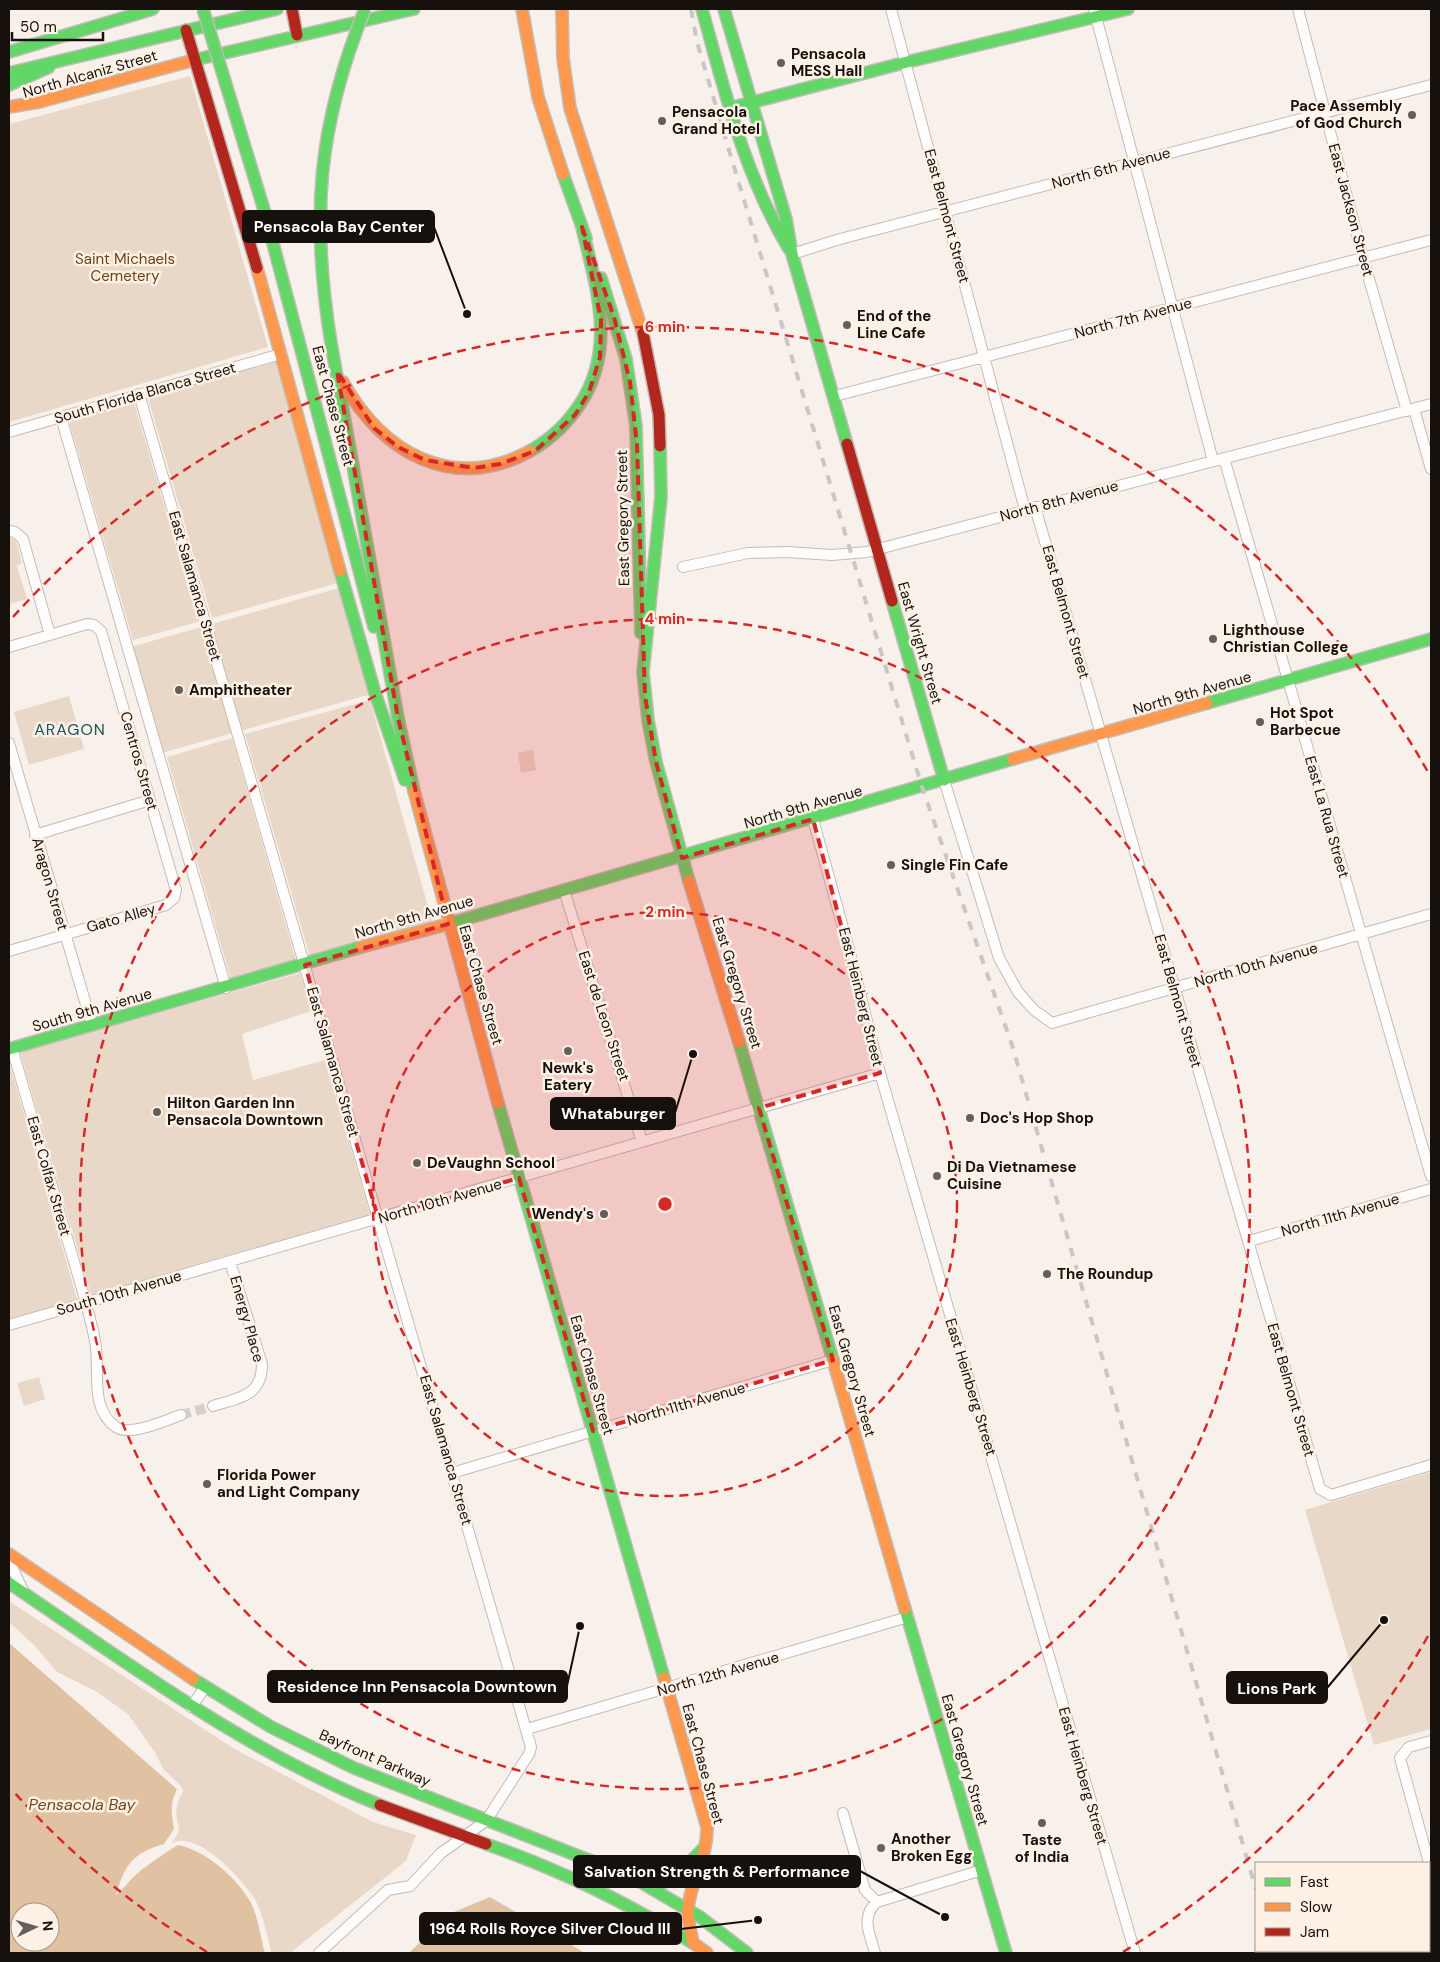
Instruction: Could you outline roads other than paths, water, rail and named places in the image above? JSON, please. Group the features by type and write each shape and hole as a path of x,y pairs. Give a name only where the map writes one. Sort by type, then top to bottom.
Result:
{"main road":[{"path":"9,52 153,9"},
{"name":"East Chase Street","path":"203,9 265,213 398,718 419,815 448,924 519,1178 707,1826 707,1843 687,1909 693,1943"},
{"name":"North Alcaniz Street","path":"9,85 60,62 277,9"},
{"path":"292,9 297,35"},
{"path":"364,9 349,44 329,115 320,172 318,215 319,262 324,305 398,718"},
{"name":"North Alcaniz Street","path":"9,115 39,102 194,60 414,9"},
{"name":"East Gregory Street","path":"522,9 527,54 537,99 616,324 626,359 638,445 643,672 648,720 656,762 682,858 759,1108 1006,1953"},
{"path":"562,9 564,72 575,126 638,315 648,350 659,415 661,497 643,672"},
{"name":"East Wright Street","path":"702,9 747,164 771,222 792,254"},
{"name":"East Wright Street","path":"724,9 753,102 786,219 792,254 944,780"},
{"path":"730,108 1095,13 1128,9"},
{"name":"East Chase Street","path":"186,30 281,354 306,453 375,693 419,815"},
{"path":"9,73 60,62"},
{"path":"9,107 39,102"},
{"path":"336,371 352,398 374,428 398,447 424,460 448,466 474,468 506,463 535,451 556,435 575,415 589,392 600,357 601,320 582,227"},
{"name":"North 9th Avenue","path":"183,1000 398,936 448,924 682,858 1032,753 1431,639"},
{"name":"South 9th Avenue","path":"10,1049 183,1000"},
{"name":"Bayfront Parkway","path":"9,1554 72,1594 206,1686 272,1727 320,1752 380,1779 486,1821 614,1868 654,1887 747,1953"},
{"path":"9,1583 191,1707 252,1744 322,1780 385,1808 566,1874 606,1893 707,1953"},
{"path":"654,1887 675,1877 707,1843"}],"street":[{"name":"East Belmont Street","path":"891,9 907,62 1025,510"},
{"name":"East Jackson Street","path":"1298,9 1363,258 1410,410 1431,469"},
{"path":"1095,13 1213,460"},
{"name":"North 6th Avenue","path":"792,254 946,211 1431,85"},
{"name":"North 7th Avenue","path":"834,396 1431,240"},
{"name":"South Florida Blanca Street","path":"9,432 281,354"},
{"name":"East Salamanca Street","path":"139,394 530,1740 529,1754 486,1821"},
{"name":"North 8th Avenue","path":"683,567 748,553 775,551 832,555 878,549 1431,404"},
{"path":"60,417 226,988"},
{"name":"East La Rua Street","path":"1224,458 1431,1176"},
{"name":"East Belmont Street","path":"1036,507 1320,1489 1331,1495 1431,1465"},
{"path":"9,531 15,532 22,538 50,635 9,647"},
{"name":"Centros Street","path":"50,635 87,624 96,626 101,631 176,890 174,898"},
{"name":"Aragon Street","path":"9,743 92,1025"},
{"name":"East Wright Street","path":"944,780 999,958 1018,992 1034,1010 1052,1023"},
{"path":"35,834 150,800"},
{"name":"East Heinberg Street","path":"813,819 850,953 880,1073 1135,1953"},
{"name":"East de Leon Street","path":"564,890 642,1142"},
{"name":"Gato Alley","path":"9,951 166,904 174,898"},
{"name":"North 10th Avenue","path":"1052,1023 1431,914"},
{"name":"East Colfax Street","path":"10,1049 86,1303"},
{"name":"North 10th Avenue","path":"230,1262 880,1073"},
{"name":"North 11th Avenue","path":"1249,1241 1431,1189"},
{"name":"South 10th Avenue","path":"9,1326 230,1262"},
{"name":"Energy Place","path":"212,1406 244,1397 254,1389 262,1374 262,1364 230,1262"},
{"path":"86,1303 97,1355 97,1393 107,1417 116,1427 124,1430 134,1430 181,1415"},
{"name":"North 11th Avenue","path":"452,1473 833,1360"},
{"path":"9,1560 25,1594"},
{"name":"North 12th Avenue","path":"527,1729 908,1617"},
{"path":"191,1707 206,1686"},
{"path":"1429,1862 1400,1766 1403,1752 1409,1748 1431,1741"},
{"path":"843,1813 865,1890 877,1902"},
{"path":"319,1953 388,1890 410,1886 441,1853 486,1821"},
{"path":"875,1953 866,1920 871,1907 877,1902 982,1870"}],"water":[{"name":"Pensacola Bay","path":"9,1643 177,1789 172,1809 174,1829 164,1844 145,1851 132,1861 123,1875 116,1895 139,1872 168,1851 178,1845 189,1848 219,1866 244,1892 255,1913 265,1953 9,1953"},
{"path":"490,1897 585,1953 409,1953 449,1914"}],"tunnel":[{"path":"181,1415 213,1406"}],"railway":[{"path":"691,9 697,42 731,157 922,787 1012,1045 1255,1887"}],"place":[{"name":"Pensacola MESS Hall","path":"781,63"},
{"name":"Pace Assembly of God Church","path":"1412,115"},
{"name":"Pensacola Grand Hotel","path":"662,121"},
{"name":"Pensacola Bay Center","path":"467,314"},
{"name":"End of the Line Cafe","path":"847,325"},
{"name":"Lighthouse Christian College","path":"1213,639"},
{"name":"Amphitheater","path":"179,690"},
{"name":"Hot Spot Barbecue","path":"1260,722"},
{"name":"Single Fin Cafe","path":"891,865"},
{"name":"Newk's Eatery","path":"568,1051"},
{"name":"Whataburger","path":"693,1054"},
{"name":"Hilton Garden Inn Pensacola Downtown","path":"157,1112"},
{"name":"Doc's Hop Shop","path":"970,1118"},
{"name":"DeVaughn School","path":"417,1163"},
{"name":"Di Da Vietnamese Cuisine","path":"937,1176"},
{"name":"Wendy's","path":"604,1214"},
{"name":"The Roundup","path":"1047,1274"},
{"name":"Florida Power and Light Company","path":"207,1484"},
{"name":"Lions Park","path":"1384,1620"},
{"name":"Residence Inn Pensacola Downtown","path":"580,1626"},
{"name":"Taste of India","path":"1042,1823"},
{"name":"Another Broken Egg","path":"881,1848"},
{"name":"Salvation Strength & Performance","path":"945,1917"},
{"name":"1964 Rolls Royce Silver Cloud III","path":"758,1920"}],"district":[{"name":"ARAGON","path":"70,729"}],"park label":[{"name":"Saint Michaels Cemetery","path":"125,268"}]}
